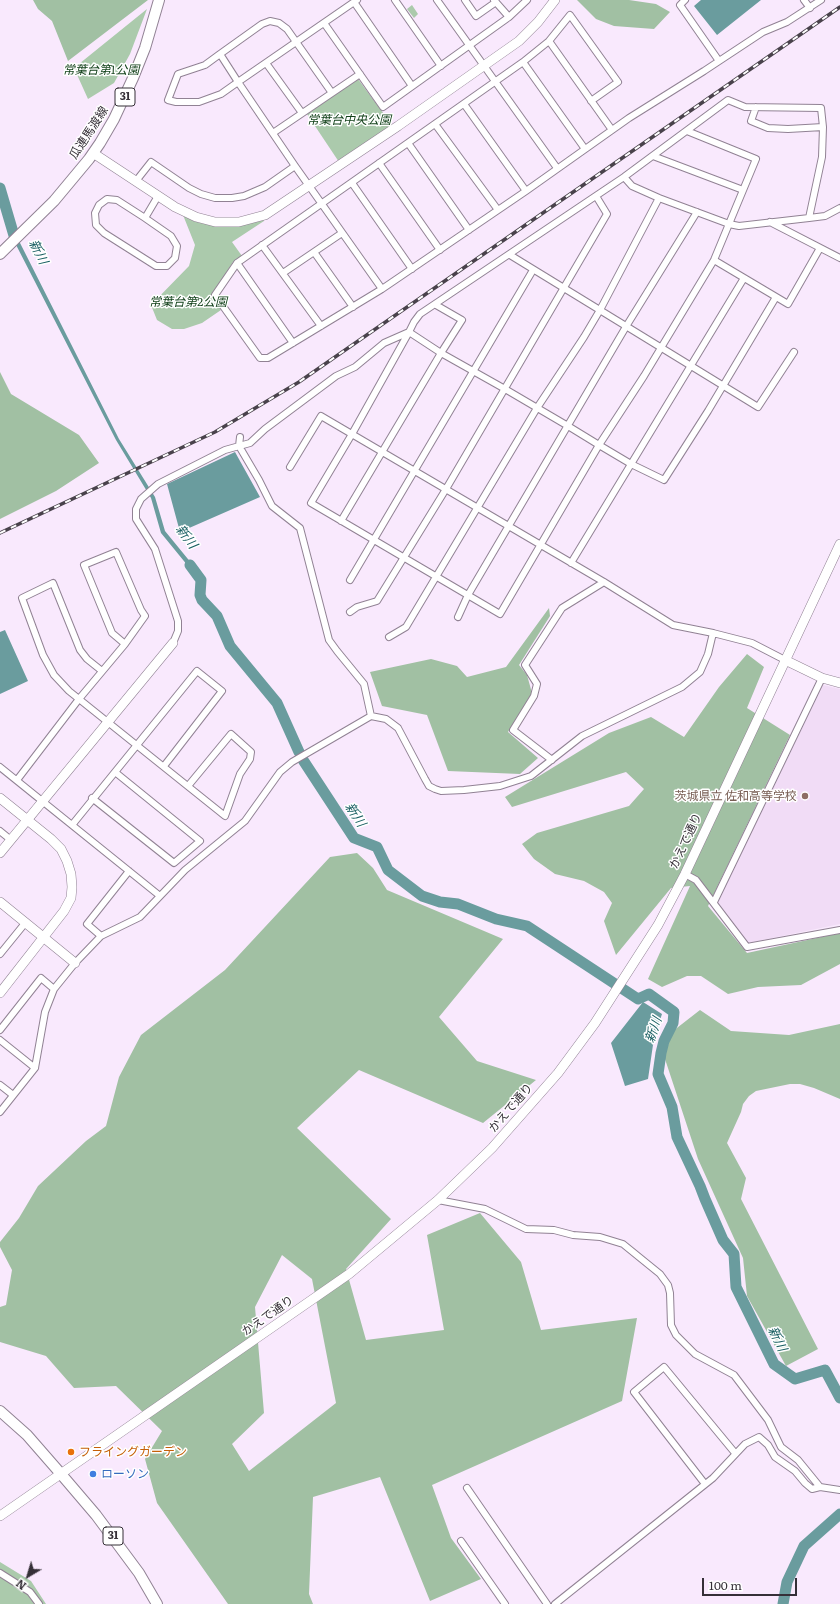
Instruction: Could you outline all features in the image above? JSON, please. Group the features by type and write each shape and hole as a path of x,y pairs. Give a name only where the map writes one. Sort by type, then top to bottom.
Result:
{"main road":[{"name":"瓜連馬渡線","path":"0,254 39,217 70,183 93,153 114,119 133,78 145,48 159,0"},
{"name":"31","path":"0,1411 27,1435 62,1474 121,1547 139,1573 157,1604"}],"street":[{"path":"395,0 441,66"},
{"path":"437,0 557,168"},
{"path":"465,0 476,16 495,1 509,17"},
{"path":"324,23 383,107 470,46 509,17 527,0"},
{"path":"93,153 175,207 196,217 215,222 239,222 265,215 519,41 538,22 555,0"},
{"path":"685,0 680,5 719,61"},
{"path":"804,0 810,8"},
{"path":"591,101 618,82 570,15 549,41 524,62 237,264 215,295 260,358 268,358 382,289 526,191 585,148 763,32 787,22 821,0"},
{"path":"332,93 296,42 286,29 279,22 270,21 262,24 205,65 178,74 168,100 176,102 199,102 221,94 296,42 324,23 355,1 412,86"},
{"path":"549,41 612,130"},
{"path":"220,54 321,204 382,289"},
{"path":"524,62 585,148"},
{"path":"266,63 302,114"},
{"path":"273,134 360,74"},
{"path":"687,131 756,160 714,260 540,544 500,614 311,503 352,434 414,322 420,314 436,305 624,177 728,100 745,107 821,108 823,127 822,157 809,218"},
{"path":"464,104 526,191"},
{"path":"756,107 751,121 768,128 788,130 823,127"},
{"path":"435,124 498,210"},
{"path":"408,143 469,230"},
{"path":"653,156 743,190"},
{"path":"136,181 151,162 189,188 201,194 215,198 232,198 244,196 266,187 295,166"},
{"path":"379,163 440,250"},
{"path":"624,177 632,186 659,198 729,224 739,226 825,216 840,208"},
{"path":"352,183 412,269"},
{"path":"145,218 158,196"},
{"path":"350,612 357,607 377,601 446,489 607,214 596,196"},
{"path":"389,637 406,627 537,408 600,310 659,198"},
{"path":"107,199 117,200 145,218 171,236 177,246 175,258 167,266 156,266 104,233 96,225 94,213 99,205 107,199"},
{"path":"458,617 468,595 627,325 696,212"},
{"path":"770,222 840,258"},
{"path":"283,274 342,233"},
{"path":"262,245 321,326"},
{"path":"714,260 788,304 820,248"},
{"path":"314,252 353,307"},
{"path":"510,255 627,325 661,348 758,407 794,352"},
{"path":"237,264 293,343"},
{"path":"350,580 533,270"},
{"path":"571,563 744,278"},
{"path":"409,332 441,353 631,464 664,480 723,386 776,297"},
{"path":"341,522 462,320 436,305"},
{"path":"0,853 173,643 178,631 178,621 155,549 136,519 136,509 141,499 158,484 226,450 250,443 265,429 336,376 355,367 384,343 409,332"},
{"path":"290,467 321,416 508,527 540,544 673,625 752,643 822,678 840,683"},
{"path":"240,437 239,446 272,506 300,528 329,640 364,684 369,698 371,716"},
{"name":"かえで通り","path":"0,1516 349,1274 438,1200 492,1148 558,1073 588,1034 658,925 685,874 840,544"},
{"path":"17,780 79,699 125,644 146,616 116,552 84,565 112,633 125,644"},
{"path":"552,760 513,730 534,696 537,684 525,665 562,608 604,582"},
{"path":"102,671 87,659 80,650 53,583 22,598 43,655 54,675 69,691 225,816 240,774 250,759 251,752 231,734 188,786"},
{"path":"0,1112 35,1068 45,1012 54,989 75,963 101,936 140,917 185,870 245,821 280,772 292,762 371,716 386,719 398,728 429,786 441,791 500,786 531,776 582,736 682,687 700,672 708,654 713,633"},
{"path":"72,825 92,798 197,671 222,691 164,766"},
{"path":"714,902 822,678"},
{"path":"0,767 160,896"},
{"path":"92,798 174,863 200,841 115,772"},
{"path":"0,798 51,839 61,850 67,861 71,874 71,898 64,911 0,993"},
{"path":"0,831 11,840"},
{"path":"101,936 87,924 128,871"},
{"path":"685,874 696,880 747,947 840,930"},
{"path":"0,902 45,937 75,963"},
{"path":"0,954 26,922"},
{"path":"0,1030 41,978 54,989"},
{"path":"0,1040 35,1068"},
{"path":"0,1085 13,1095"},
{"path":"438,1200 485,1209 526,1229 554,1230 573,1235 600,1237 622,1244 660,1274 668,1285 670,1293 671,1325 676,1335 695,1354 734,1375 768,1420 781,1447 798,1460 820,1487"},
{"path":"705,1484 634,1392 664,1367 735,1453"},
{"path":"555,1604 705,1484 730,1462 735,1453 745,1444 758,1437 768,1445 775,1456 795,1471 812,1489 820,1487 840,1490"},
{"path":"467,1488 547,1604"},
{"path":"461,1541 505,1604"},
{"path":"0,1573 30,1592 39,1604"}],"shaded area":[{"path":"33,0 148,0 68,61 52,21 38,9"},
{"path":"577,0 629,0 656,4 670,12 654,29 614,26 596,19"},
{"path":"0,372 11,394 79,435 99,463 56,491 0,519"},
{"path":"549,608 550,616 519,665 527,675 532,693 508,732 538,758 520,774 448,771 427,715 382,706 370,672 431,659 457,666 467,677 506,667"},
{"path":"747,654 764,667 747,708 790,735 708,906 747,953 840,933 840,964 801,985 758,987 728,994 701,976 687,976 662,987 648,979 690,886 671,888 616,955 604,921 612,903 604,892 584,881 555,874 534,859 522,844 537,833 629,806 644,789 626,772 512,807 505,797 609,733 651,717 684,737 719,687"},
{"name":"茨城県立 佐和高等学校","path":"823,685 840,689 840,924 748,943 718,902"},
{"path":"357,853 373,868 387,890 503,939 439,1017 477,1061 536,1080 483,1123 359,1070 297,1128 391,1219 346,1269 366,1340 444,1330 427,1235 480,1213 521,1262 541,1330 637,1318 622,1401 432,1485 451,1538 481,1579 430,1601 380,1477 313,1497 309,1594 313,1604 228,1604 157,1503 145,1459 162,1431 116,1386 74,1388 46,1356 0,1342 0,1307 6,1305 12,1270 0,1247 0,1242 19,1218 38,1186 86,1141 106,1126 119,1077 141,1035 225,970 330,857","holes":["282,1255 312,1279 336,1403 249,1471 232,1444 264,1413 255,1307"]},
{"path":"700,1010 731,1031 789,1035 840,1024 840,1099 800,1084 790,1084 756,1091 749,1096 743,1104 727,1143 746,1178 741,1199 818,1349 786,1366 747,1296 743,1258 698,1159 664,1056 673,1031"}],"green space":[{"path":"412,5 418,14 414,18 407,9"},
{"name":"常葉台第1公園","path":"147,9 130,54 114,83 88,99 74,68"},
{"name":"常葉台中央公園","path":"358,79 392,125 339,162 307,114"},
{"name":"常葉台第2公園","path":"183,215 200,223 240,225 263,218 264,221 232,242 242,256 233,262 212,295 221,310 202,323 184,329 172,329 157,320 151,305 189,266 195,245"},
{"path":"0,1562 31,1581 46,1604 0,1604"}],"water":[{"path":"701,0 761,0 717,35 694,6"},
{"path":"12,224 16,235 119,439 155,497 165,531 201,575 197,577 161,533 151,498 116,440 12,237 8,225"},
{"path":"235,452 260,497 180,532 167,484"},
{"path":"5,630 28,681 0,694 0,632"},
{"path":"643,1002 662,1014 654,1038 648,1079 625,1086 611,1043"}],"waterway":[{"name":"新川","path":"0,188 15,239"},
{"name":"新川","path":"190,565 201,580 200,595 202,600 217,616 230,646 277,703 299,752"},
{"name":"新川","path":"303,760 354,838 377,847 388,870 422,896 440,902 458,904 496,919 527,926 638,999 649,994 674,1012 673,1023 664,1041 658,1074 672,1107 677,1137 723,1240 734,1254 736,1287 774,1364 795,1379 825,1370 840,1398"},
{"name":"新川","path":"783,1604 787,1582 804,1546 840,1514"}],"railway":[{"path":"0,533 215,432 299,382 840,7"}],"place":[{"name":"茨城県立 佐和高等学校","path":"805,796"},
{"name":"フライングガーデン","path":"71,1452"},
{"name":"ローソン","path":"93,1474"}]}
